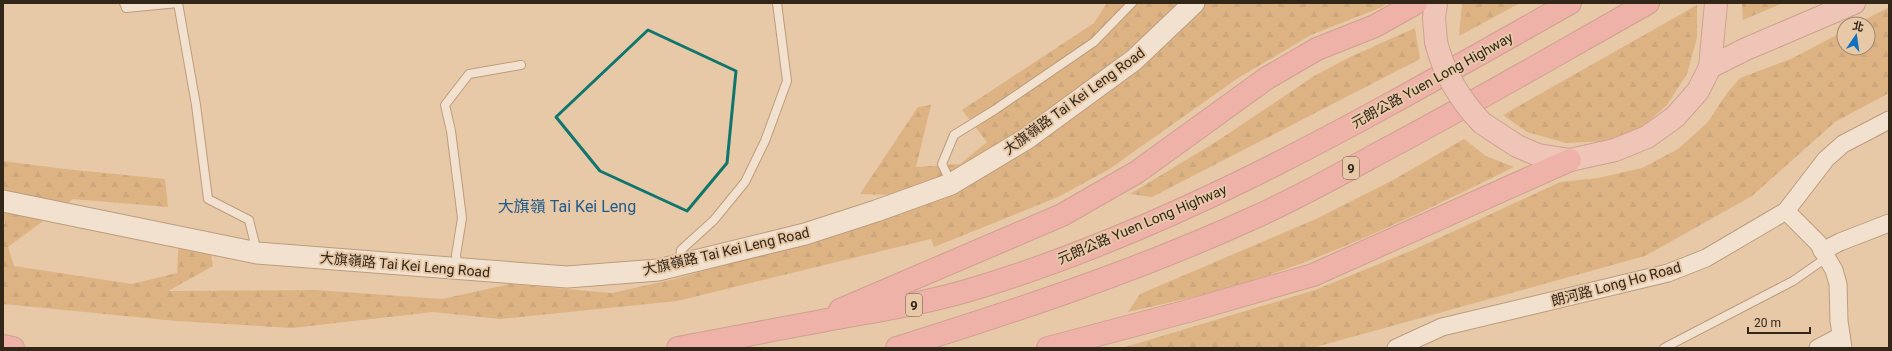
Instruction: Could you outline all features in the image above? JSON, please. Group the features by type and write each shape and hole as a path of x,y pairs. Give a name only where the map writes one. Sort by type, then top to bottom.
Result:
{"highway":[{"path":"811,323 1062,215 1137,172 1273,74 1317,49 1375,26 1416,3"},
{"name":"元朗公路 Yuen Long Highway","path":"678,348 923,303 973,289 1059,260 1168,216 1323,141 1570,3"},
{"name":"9","path":"897,348 1018,310 1117,276 1171,255 1255,217 1414,134 1648,3"},
{"path":"1048,348 1188,311 1313,275 1570,160"},
{"path":"3,346 13,348"}],"main road":[{"path":"1436,3 1434,18 1436,42 1440,60 1455,88 1467,106 1482,123 1517,146 1538,155 1570,160 1615,150 1647,137 1675,117 1698,91 1710,68 1716,3"},
{"path":"1710,68 1746,49 1854,3"}],"street":[{"name":"大旗嶺路 Tai Kei Leng Road","path":"3,201 257,252 458,270 567,277 658,270 805,234 876,211 951,184 1026,139 1134,60 1194,3"},
{"name":"朗河路 Long Ho Road","path":"1396,348 1442,327 1668,272 1706,258 1786,211 1826,159 1843,144 1889,120"},
{"path":"1786,211 1818,243 1834,270 1838,284 1842,342 1818,348"},
{"path":"1824,254 1840,242 1889,223"}],"lane":[{"path":"124,3 126,8 178,3 196,105 207,196 211,202 249,220 257,252"},
{"path":"679,265 681,250 714,220 745,182 765,141 787,80 777,3"},
{"path":"951,184 942,164 954,135 996,109 1094,42 1132,3"},
{"path":"458,270 456,255 462,218 451,131 445,105 469,74 521,65"},
{"path":"1664,348 1793,281 1824,254"}],"highlighted area":[{"path":"648,30 736,71 727,163 687,211 600,171 556,117"}],"green space":[{"path":"1107,3 1388,3 1382,7 1311,35 1238,78 1108,170 1058,197 934,247 931,239 677,301 500,319 433,312 292,328 176,321 3,304 3,224 5,224 3,217 3,161 165,179 168,207 73,199 8,247 14,266 132,284 177,273 179,237 208,236 213,266 168,291 315,290 442,299 510,284 612,293 675,279 832,235 890,195 860,194 918,107 931,105 916,167 960,164 987,142 962,110 1094,23"},
{"path":"1462,3 1520,3 1459,36"},
{"path":"1742,3 1783,3 1743,20"},
{"path":"1697,5 1697,38 1687,74 1667,105 1641,128 1607,141 1566,143 1527,132 1503,115"},
{"path":"1889,7 1889,93 1835,122 1752,196 1645,256 1312,348 1122,348 1315,290 1413,250 1560,182 1598,178 1642,168 1678,149 1708,122 1727,93 1740,78 1791,59 1836,35 1836,56 1876,56 1876,16 1872,16"},
{"path":"1415,28 1420,59 1152,197 1130,194 1219,140 1314,76 1350,57"},
{"path":"1464,139 1486,156 1514,167 1375,233 1304,262 1218,291 1128,312 1140,294 1316,219 1395,179"}],"district":[{"name":"大旗嶺 Tai Kei Leng","path":"567,206"}]}
